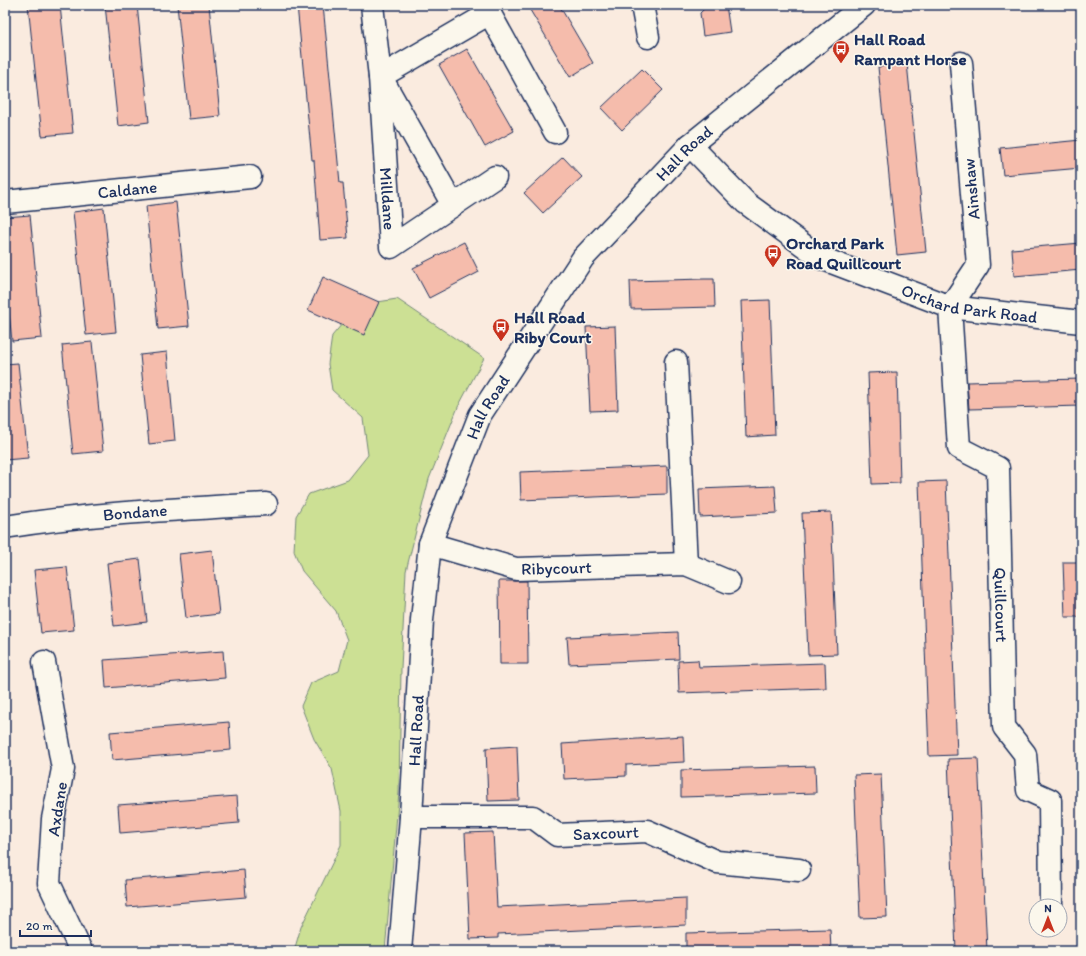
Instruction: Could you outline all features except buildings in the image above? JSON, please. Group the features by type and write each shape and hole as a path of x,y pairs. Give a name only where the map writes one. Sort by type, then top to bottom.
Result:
{"street":[{"name":"Milldane","path":"372,5 380,77 391,247 495,177"},
{"path":"642,5 648,37"},
{"name":"Hall Road","path":"400,951 411,817 422,620 430,544 480,415 583,258 690,145 864,5"},
{"path":"380,77 487,9 555,132"},
{"name":"Ainshaw","path":"950,307 978,265 961,63"},
{"name":"Milldane","path":"380,77 453,205"},
{"name":"Orchard Park Road","path":"690,145 746,203 821,258 950,307 1081,322"},
{"name":"Caldane","path":"5,202 250,177"},
{"name":"Quillcourt","path":"950,307 959,448 998,468 1004,727 1025,754 1028,790 1050,800 1051,898"},
{"path":"676,362 686,564"},
{"name":"Bondane","path":"5,527 76,517 175,509 266,504"},
{"name":"Ribycourt","path":"430,544 516,569 686,564 729,582"},
{"name":"Axdane","path":"44,662 63,769 53,819 49,883 81,951"},
{"name":"Saxcourt","path":"411,817 533,817 557,835 647,831 716,862 799,870"}],"green space":[{"path":"397,299 484,358 458,407 429,479 406,571 401,668 399,792 385,951 294,951 301,927 341,845 341,811 332,769 314,739 301,706 311,683 339,671 347,640 336,611 302,571 294,551 296,516 309,494 348,480 368,455 363,418 332,390 328,364 332,336 358,305"}],"place":[{"name":"Hall Road Rampant Horse","path":"841,64"},
{"name":"Orchard Park Road Quillcourt","path":"773,268"},
{"name":"Hall Road Riby Court","path":"501,342"}]}
